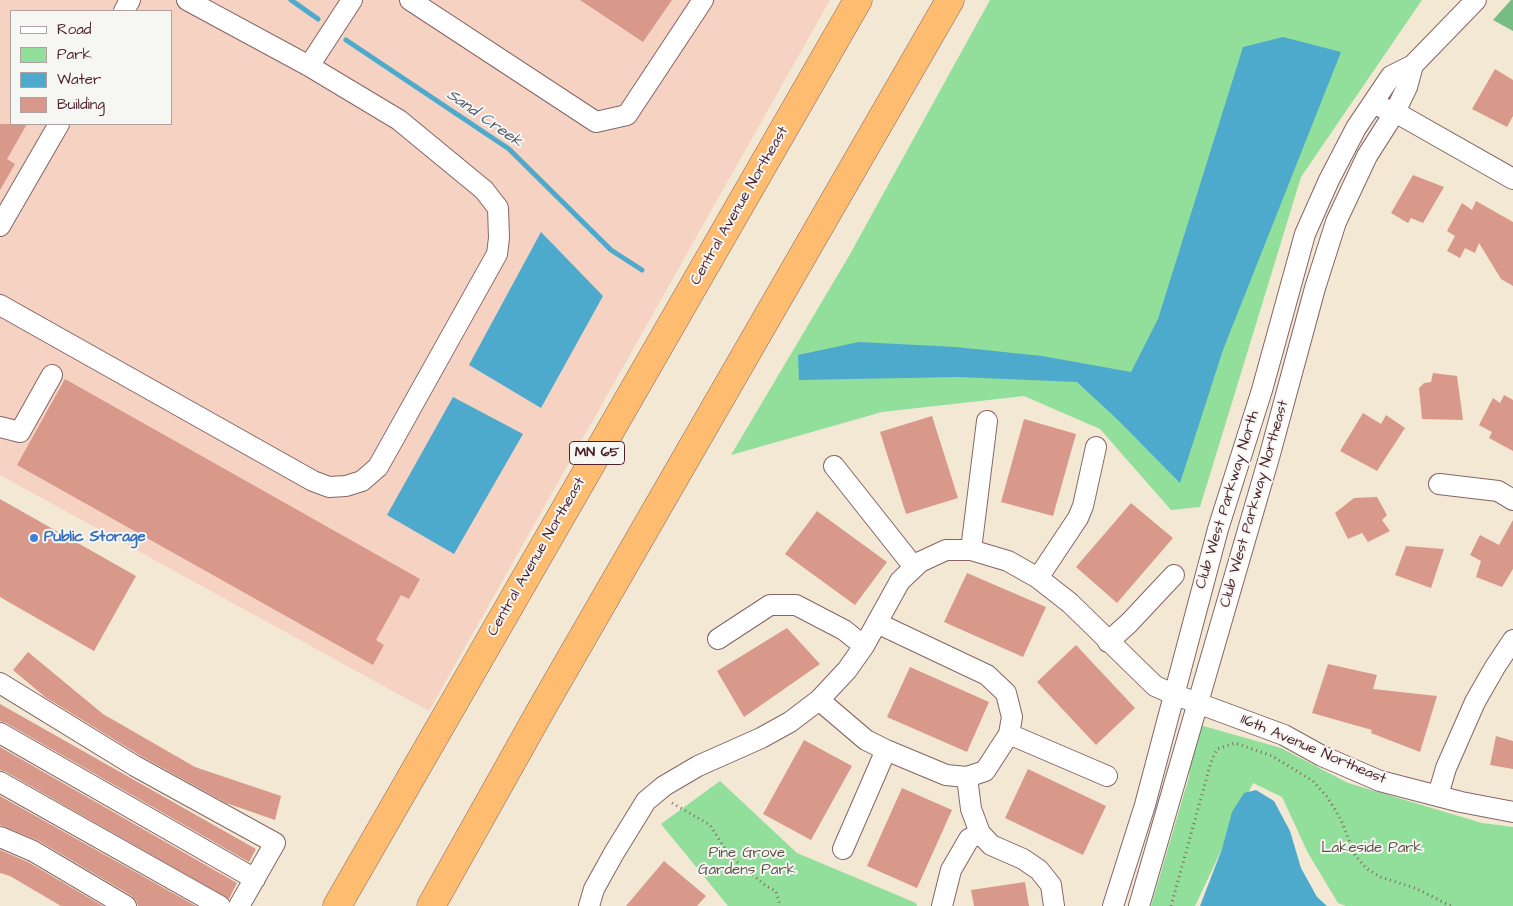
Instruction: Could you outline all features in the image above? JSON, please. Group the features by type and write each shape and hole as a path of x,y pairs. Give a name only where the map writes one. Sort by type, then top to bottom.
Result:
{"highway":[{"name":"Central Avenue Northeast","path":"337,906 858,0"},
{"path":"431,906 551,693 950,0"}],"street":[{"path":"0,305 313,482 329,487 346,486 362,481 378,467 497,254 499,238 498,208 484,190 399,120 309,66 187,0"},
{"path":"309,66 352,0"},
{"path":"410,0 596,122 626,115 703,0"},
{"path":"1413,65 1476,0"},
{"name":"Club West Parkway North","path":"1114,906 1145,805 1218,528 1262,390 1305,234 1329,180 1356,128 1391,76 1413,65"},
{"name":"Club West Parkway Northeast","path":"1140,906 1270,454 1315,288 1336,222 1367,156 1395,112 1407,86 1413,65"},
{"path":"1372,104 1395,112 1513,179"},
{"path":"0,226 58,125"},
{"path":"0,427 20,432 52,375"},
{"path":"971,550 987,421"},
{"path":"1038,578 1078,518 1083,506 1096,447"},
{"path":"589,906 594,889 614,852 646,801 664,786 698,766 761,738 790,722 819,700 847,670 864,646 900,581 914,566 834,466"},
{"path":"1438,484 1498,491 1513,500"},
{"name":"116th Avenue Northeast","path":"914,566 946,550 971,550 1008,561 1038,578 1070,603 1155,686 1284,735 1322,756 1380,781 1461,802 1513,812"},
{"path":"1108,642 1129,623 1174,575"},
{"path":"718,639 770,605 796,605 844,630 864,646"},
{"path":"819,700 866,740 886,750 946,775 967,777 985,771 1009,734 1012,717 1006,694 987,675 877,623"},
{"path":"1438,795 1446,768 1474,702 1513,640"},
{"path":"0,683 135,766 275,843 239,906"},
{"path":"0,733 255,878"},
{"path":"1009,734 1107,776"},
{"path":"842,849 886,750"},
{"path":"967,777 971,809 980,833 991,845 1023,859 1039,870 1051,885 1054,906"},
{"path":"0,782 220,906"},
{"path":"942,906 951,870 969,839 980,833"},
{"path":"0,837 33,851 126,906"}],"path":[{"path":"1171,906 1211,762 1217,749 1235,743 1272,756 1313,781 1328,798 1341,820 1355,855 1366,868 1380,878 1415,888 1451,906"},
{"path":"657,792 676,806 710,825 729,855 766,886 776,891 780,906"}],"shaded area":[{"path":"0,0 830,0 429,711 0,475"}],"green space":[{"path":"990,0 1422,0 1301,177 1200,507 1171,510 1100,429 1024,396 882,412 731,455 849,256"},
{"path":"1513,0 1513,31 1493,20"},
{"name":"Lakeside Park","path":"1193,723 1281,748 1348,783 1482,823 1513,827 1513,906 1346,906 1338,903 1308,853 1282,797 1253,783 1195,906 1151,906 1189,777"},
{"name":"Pine Grove Gardens Park","path":"720,781 797,853 916,903 917,906 728,906 661,824"}],"water":[{"path":"1283,37 1341,52 1223,350 1180,483 1118,420 1077,382 959,377 799,380 798,355 859,342 956,347 1042,356 1131,372 1158,319 1243,47"},
{"path":"541,232 603,296 541,408 469,365"},
{"path":"453,397 523,434 454,554 387,515"},
{"path":"1256,790 1274,801 1290,831 1301,868 1317,897 1327,906 1200,906 1222,849 1232,812 1244,793"}],"building":[{"path":"580,0 672,0 643,42"},
{"path":"1495,69 1513,80 1513,116 1507,127 1472,109"},
{"path":"0,124 26,125 7,159 15,164 0,190"},
{"path":"1413,175 1444,187 1423,223 1411,218 1408,223 1391,213"},
{"path":"1476,201 1513,222 1513,286 1501,279 1479,243 1475,253 1465,248 1460,258 1447,251 1455,236 1447,231 1462,203 1472,210"},
{"path":"1433,373 1457,376 1463,420 1422,419 1419,388 1424,383 1431,382"},
{"path":"65,379 420,579 409,599 401,595 376,640 384,645 373,665 17,465"},
{"path":"1504,395 1513,400 1513,451 1489,438 1492,432 1479,425 1493,398 1500,403"},
{"path":"1363,413 1381,424 1386,415 1405,428 1377,471 1340,451"},
{"path":"932,416 958,498 906,514 880,432"},
{"path":"1024,419 1076,434 1053,516 1001,502"},
{"path":"1377,497 1387,515 1382,520 1390,531 1368,542 1362,533 1348,539 1335,513 1354,498"},
{"name":"Public Storage","path":"0,499 136,576 94,651 0,597"},
{"path":"1131,503 1173,538 1117,603 1076,567"},
{"path":"817,511 887,562 855,605 785,554"},
{"path":"1513,520 1513,569 1502,587 1476,577 1481,561 1470,555 1480,535 1499,545"},
{"path":"1406,546 1444,549 1431,588 1395,575"},
{"path":"967,573 1046,607 1023,657 944,622"},
{"path":"787,628 820,664 744,717 717,671"},
{"path":"1076,645 1135,708 1096,745 1037,682"},
{"path":"28,652 103,714 195,767 281,796 275,820 226,803 141,756 45,697 13,670"},
{"path":"1328,664 1377,675 1373,689 1437,696 1420,752 1371,733 1372,730 1312,713"},
{"path":"910,667 989,702 967,752 887,717"},
{"path":"0,704 256,849 249,862 0,721"},
{"path":"1496,736 1513,741 1513,769 1490,765"},
{"path":"804,740 852,766 811,840 763,814"},
{"path":"0,747 237,883 229,899 0,770"},
{"path":"1028,769 1106,806 1083,855 1005,818"},
{"path":"902,788 952,810 917,888 867,866"},
{"path":"0,796 196,906 138,906 132,896 39,841 0,825"},
{"path":"0,850 28,862 103,906 61,906 10,876 0,873"},
{"path":"664,861 706,896 697,906 626,906"},
{"path":"1025,882 1029,906 974,906 971,890"}],"waterway":[{"name":"Sand Creek","path":"291,0 318,19"},
{"name":"Sand Creek","path":"346,40 509,149 611,250 642,270"}],"place":[{"name":"Public Storage","path":"34,538"}]}
